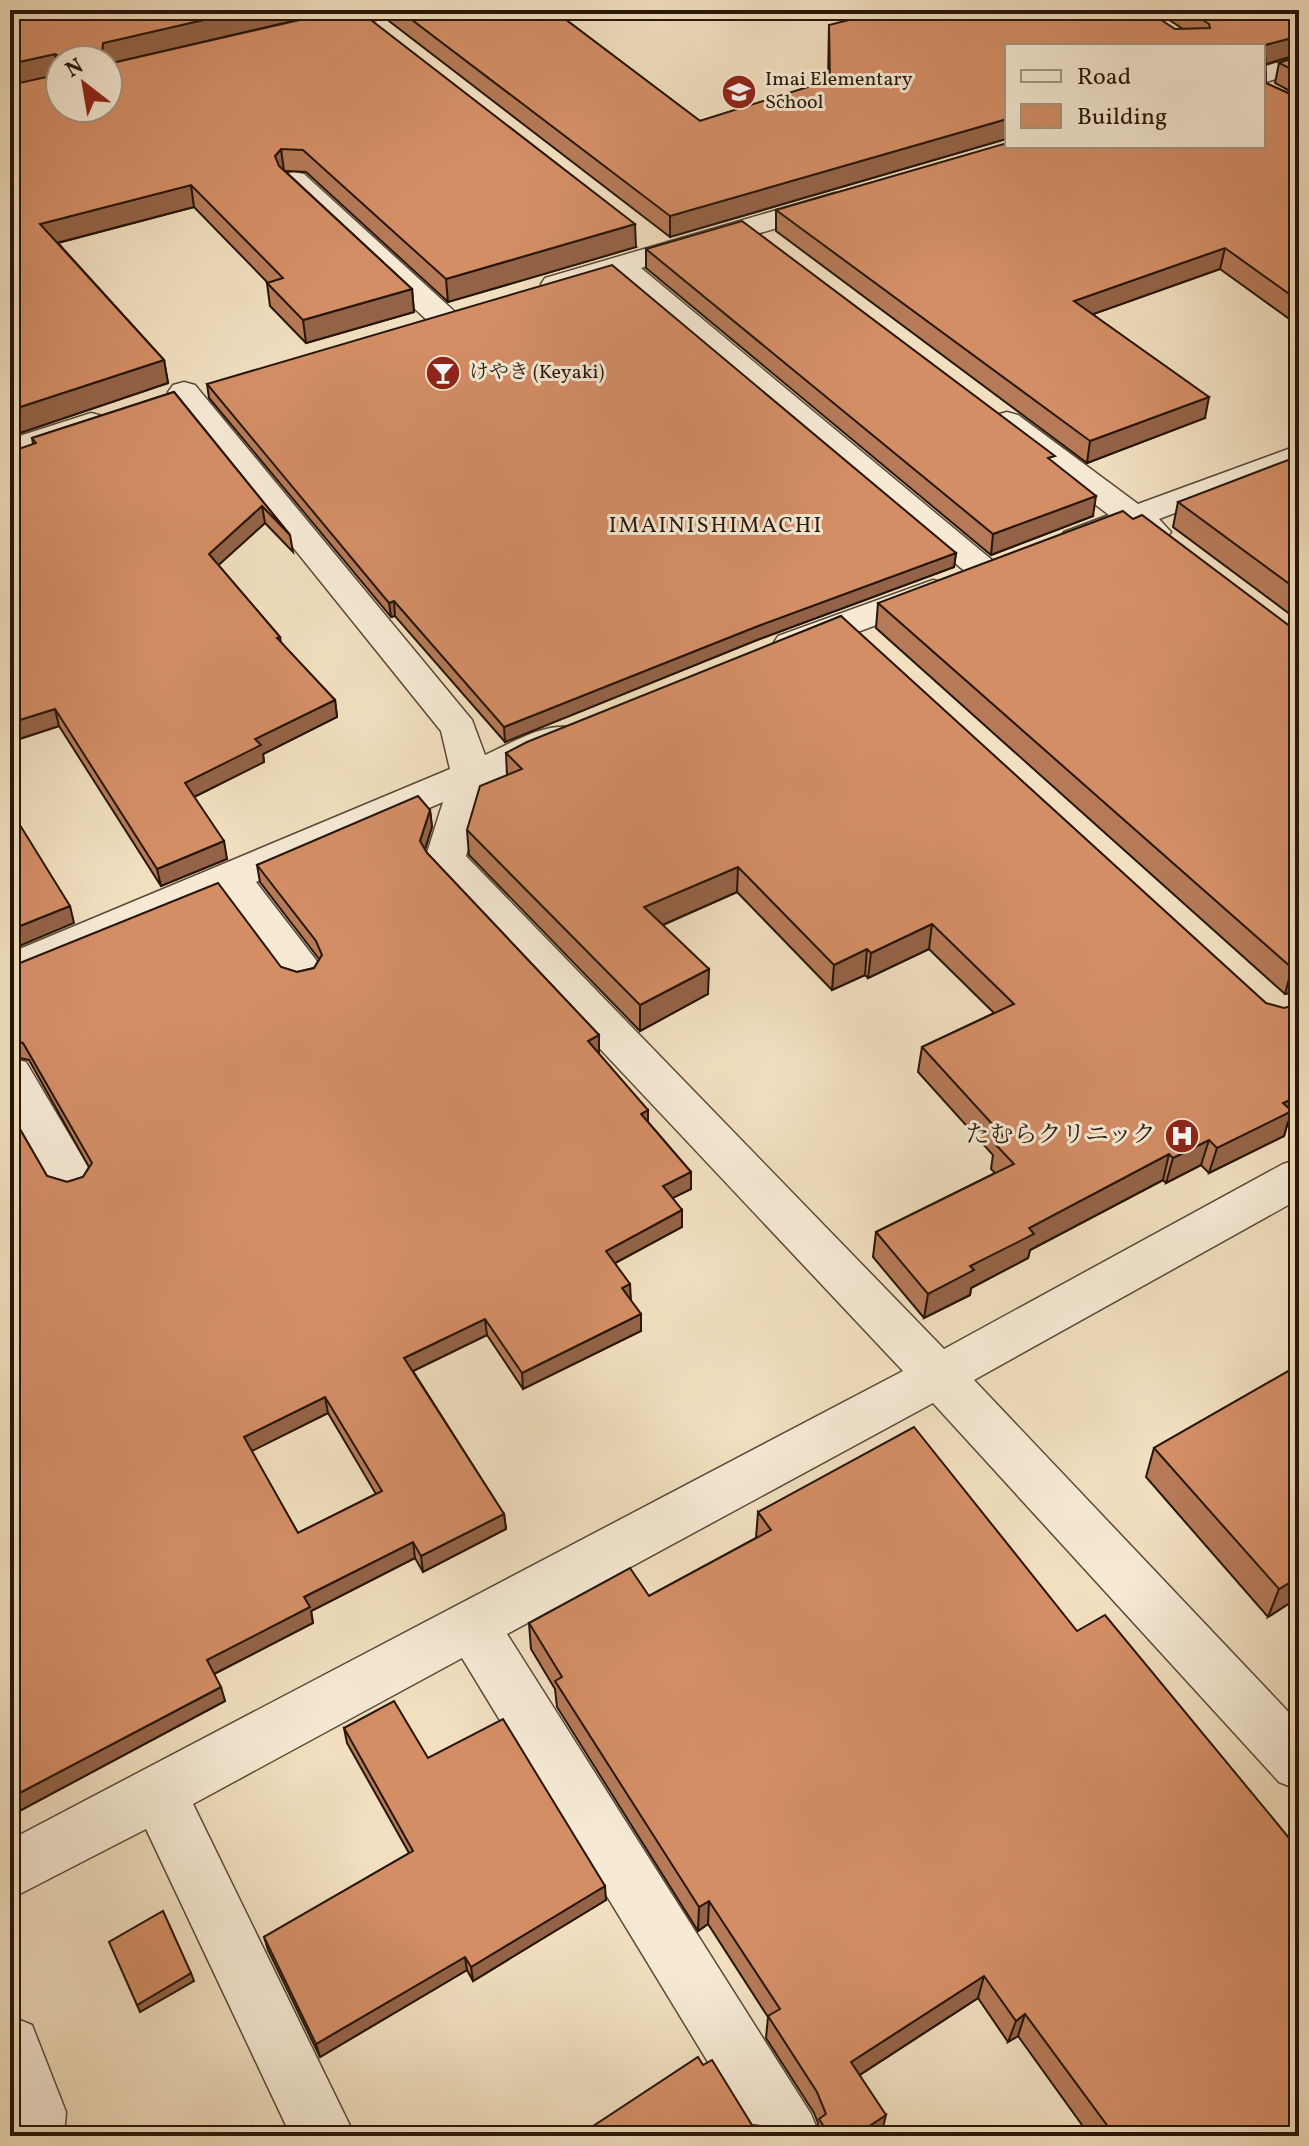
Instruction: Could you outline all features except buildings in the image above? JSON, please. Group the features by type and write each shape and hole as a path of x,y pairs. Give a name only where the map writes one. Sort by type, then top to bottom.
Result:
{"street":[{"path":"287,33 378,20"},
{"path":"1265,74 1299,64"},
{"path":"294,180 442,317"},
{"path":"535,290 870,191"},
{"path":"748,228 775,248"},
{"path":"641,234 665,252"},
{"path":"619,265 1016,561"},
{"path":"184,393 459,729 471,774 445,859 938,1376 1299,1763"},
{"path":"988,407 1172,546"},
{"path":"10,450 126,412"},
{"path":"757,657 1299,455"},
{"path":"845,623 880,655"},
{"path":"10,970 601,722"},
{"path":"229,876 301,971"},
{"path":"10,1074 71,1178"},
{"path":"10,1871 159,1795 938,1376 1299,1177"},
{"path":"472,1626 789,2136"},
{"path":"159,1795 324,2136"},
{"path":"10,2047 35,2112 33,2136"}],"place":[{"name":"Imai Elementary School","path":"739,92"},
{"name":"けやき (Keyaki)","path":"443,373"},
{"name":"たむらクリニック","path":"1182,1136"}],"district":[{"name":"IMAINISHIMACHI","path":"716,526"}]}
